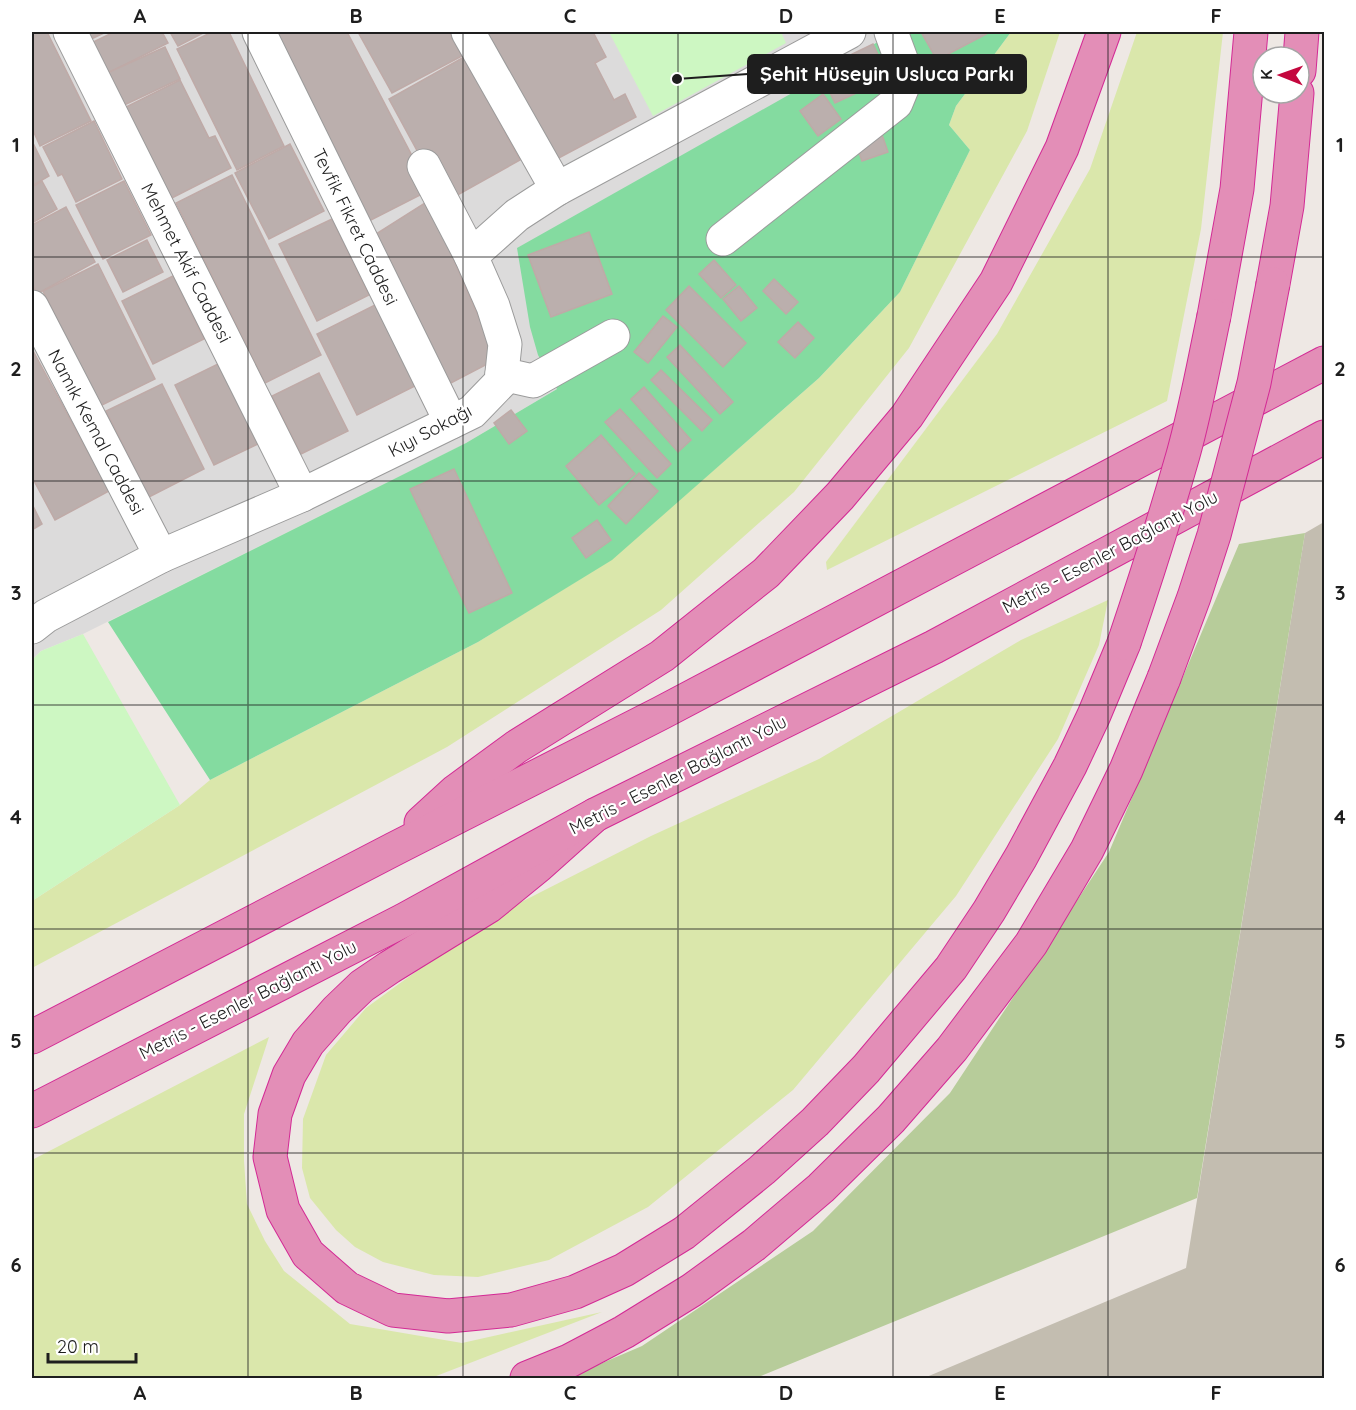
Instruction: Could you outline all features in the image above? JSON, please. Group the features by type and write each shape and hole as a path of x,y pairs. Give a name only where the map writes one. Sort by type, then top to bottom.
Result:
{"highway":[{"path":"394,849 456,791 516,747 662,656 766,573 840,496 907,416 996,282 1062,148 1104,32"},
{"path":"595,815 489,906 362,986 308,1043 289,1075 275,1114 270,1157 283,1210 308,1254 347,1288 393,1310 448,1316 511,1310 575,1292 624,1270 684,1233 762,1170 815,1122 866,1068 951,968 1005,884 1065,776 1124,643 1151,562 1183,454 1214,316 1237,189 1251,32"},
{"path":"527,1378 569,1361 624,1332 692,1290 754,1245 821,1188 891,1119 952,1048 1031,944 1087,850 1126,770 1164,678 1215,534 1254,383 1273,284 1287,206 1297,105"},
{"path":"32,1037 682,702 1324,363"},
{"name":"Metris - Esenler Bağlantı Yolu","path":"32,1112 404,920 595,815 934,647 1324,437"}],"street":[{"name":"Mehmet Akif Caddesi","path":"70,32 302,495"},
{"name":"Tevfik Fikret Caddesi","path":"259,32 452,422"},
{"path":"468,32 557,189"},
{"path":"471,256 517,215 557,189 849,32"},
{"path":"723,239 896,103 905,81 903,67 891,32"},
{"name":"Kıyı Sokağı","path":"32,627 46,616 161,556 302,495 472,412 501,382 505,344 493,306 471,256 424,166"},
{"name":"Namık Kemal Caddesi","path":"32,307 161,556"},
{"path":"502,374 533,381 614,336"}],"shaded area":[{"path":"32,32 894,32 815,80 557,389 466,443 83,634 41,651 32,660"},
{"path":"1324,522 1324,1378 924,1378 1186,1268 1305,533"}],"green space":[{"path":"609,32 781,32 786,43 653,116"},
{"path":"894,32 1011,32 956,106 949,125 970,150 900,292 819,378 612,560 478,642 210,780 108,622 466,443 557,389 538,355 530,327 517,248 815,80"},
{"path":"1011,32 1060,32 1027,131 909,348 794,492 661,610 447,747 32,968 32,901 180,805 210,780 478,642 611,560 819,378 900,292 970,150 949,125 956,106"},
{"path":"1137,32 1223,32 1201,229 1167,401 827,570 826,562 997,334 1090,169"},
{"path":"1305,533 1197,1198 756,1378 567,1378 642,1346 813,1231 950,1093 1109,852 1239,544"},
{"path":"1108,600 1099,645 1058,739 956,896 793,1090 648,1207 549,1260 478,1277 434,1275 383,1262 355,1247 336,1230 310,1198 302,1168 303,1119 326,1055 366,1008 488,919 651,836 819,759 1021,640"},
{"path":"83,634 180,805 32,901 32,660 41,651"},
{"path":"269,1037 244,1114 244,1161 247,1204 265,1241 284,1271 350,1324 462,1343 602,1312 431,1378 32,1378 32,1160"}],"building":[{"path":"32,32 47,32 91,121 40,146 32,128"},
{"path":"81,32 106,32 87,41"},
{"path":"114,32 162,32 168,43 104,75 89,44"},
{"path":"170,32 205,32 178,46"},
{"path":"212,32 229,32 284,146 237,170 177,49"},
{"path":"276,32 347,32 430,190 369,221"},
{"path":"358,32 449,32 462,56 392,93"},
{"path":"487,32 593,32 606,57 595,63 614,100 625,94 636,117 555,160"},
{"path":"921,32 990,32 937,60"},
{"path":"873,44 889,78 835,103 819,70"},
{"path":"165,47 180,79 120,107 105,74"},
{"path":"464,57 520,160 445,202 389,99"},
{"path":"180,80 209,138 215,136 231,168 168,200 122,109"},
{"path":"823,94 841,119 818,136 800,111"},
{"path":"94,121 122,179 76,202 62,174 58,176 43,147"},
{"path":"880,129 888,152 862,161 854,139"},
{"path":"290,144 324,211 269,239 235,173"},
{"path":"34,145 49,176 32,186 32,147"},
{"path":"232,175 321,355 265,383 176,203"},
{"path":"42,181 57,209 32,223 32,187"},
{"path":"124,181 151,235 103,259 76,205"},
{"path":"428,201 497,359 449,384 376,234"},
{"path":"66,207 95,262 37,294 32,283 32,225"},
{"path":"332,219 369,295 317,321 279,244"},
{"path":"589,232 612,294 551,317 528,255"},
{"path":"147,240 163,272 123,292 107,260"},
{"path":"714,260 736,285 721,298 699,274"},
{"path":"98,264 155,379 100,406 43,291"},
{"path":"173,276 204,339 153,364 122,301"},
{"path":"774,279 798,302 786,314 763,291"},
{"path":"689,286 746,343 723,367 666,310"},
{"path":"739,286 757,308 741,321 723,299"},
{"path":"377,304 417,385 357,415 317,334"},
{"path":"663,316 677,327 648,363 634,352"},
{"path":"798,322 814,338 795,358 778,342"},
{"path":"680,345 733,402 720,414 667,357"},
{"path":"32,349 109,491 55,520 32,477"},
{"path":"218,364 258,444 214,465 175,385"},
{"path":"661,370 712,420 702,431 651,380"},
{"path":"319,373 348,431 301,454 272,396"},
{"path":"162,384 204,469 149,497 106,411"},
{"path":"644,387 691,440 678,452 631,399"},
{"path":"620,409 671,464 657,478 605,422"},
{"path":"511,410 527,431 509,444 494,423"},
{"path":"601,435 635,474 599,505 566,466"},
{"path":"454,469 512,593 469,613 410,489"},
{"path":"639,473 658,491 626,524 608,506"},
{"path":"32,504 42,524 32,530"},
{"path":"597,520 611,540 586,558 572,538"}],"place":[{"name":"Şehit Hüseyin Usluca Parkı","path":"677,79"}]}
